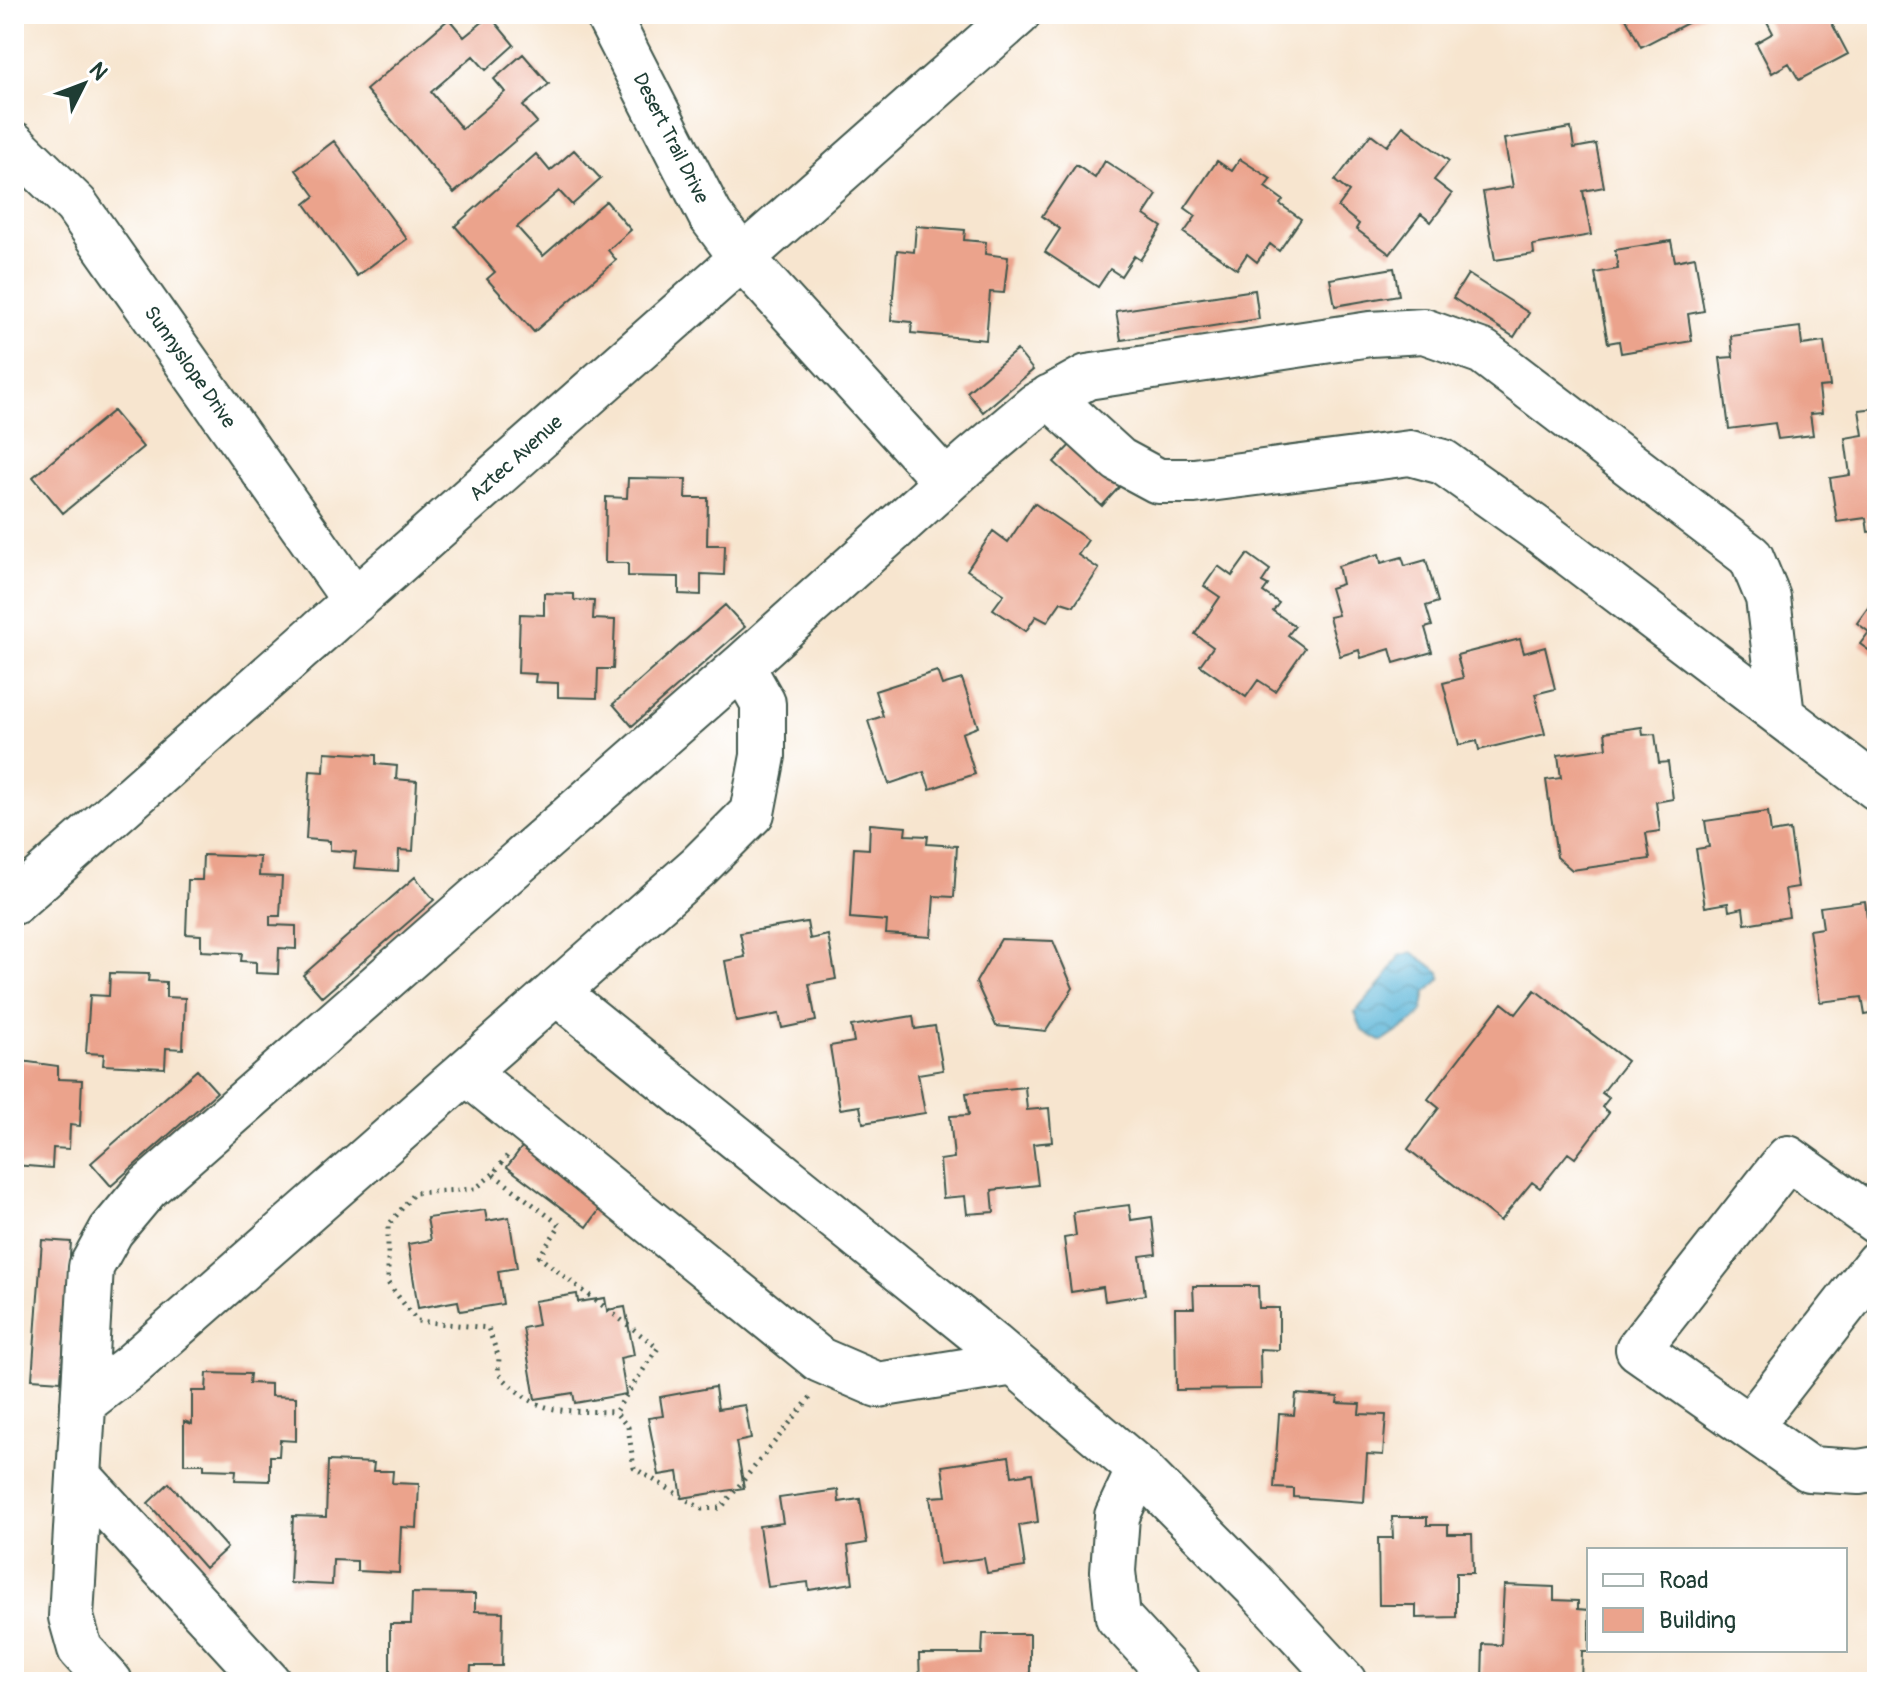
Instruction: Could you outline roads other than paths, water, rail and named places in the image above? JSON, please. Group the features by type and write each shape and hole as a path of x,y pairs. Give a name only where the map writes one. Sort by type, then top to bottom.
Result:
{"street":[{"name":"Desert Trail Drive","path":"607,14 710,215 742,258 946,482"},
{"name":"Aztec Avenue","path":"14,902 1018,14"},
{"name":"Sunnyslope Drive","path":"14,144 76,205 355,601"},
{"path":"110,1682 80,1649 71,1617 91,1267 111,1231 147,1188 742,666 946,482 1050,397 1087,377 1370,334 1424,331 1483,352 1751,557 1768,598 1782,716"},
{"path":"1050,397 1119,460 1158,481 1194,481 1410,453 1443,462 1877,788"},
{"path":"83,1403 131,1366 466,1072 699,866 752,813 763,756 763,703 742,666"},
{"path":"556,992 1014,1363 1139,1469 1255,1586 1344,1682"},
{"path":"466,1072 820,1360 878,1385 1014,1363"},
{"path":"1877,1222 1788,1158 1638,1349 1809,1469 1859,1472 1877,1469"},
{"path":"1749,1427 1877,1263"},
{"path":"1139,1469 1117,1516 1113,1571 1118,1617 1178,1682"},
{"path":"79,1476 268,1682"}],"water":[{"path":"1412,952 1440,972 1441,979 1426,992 1422,1012 1415,1020 1382,1042 1362,1030 1355,1012 1384,980 1399,956"}]}
